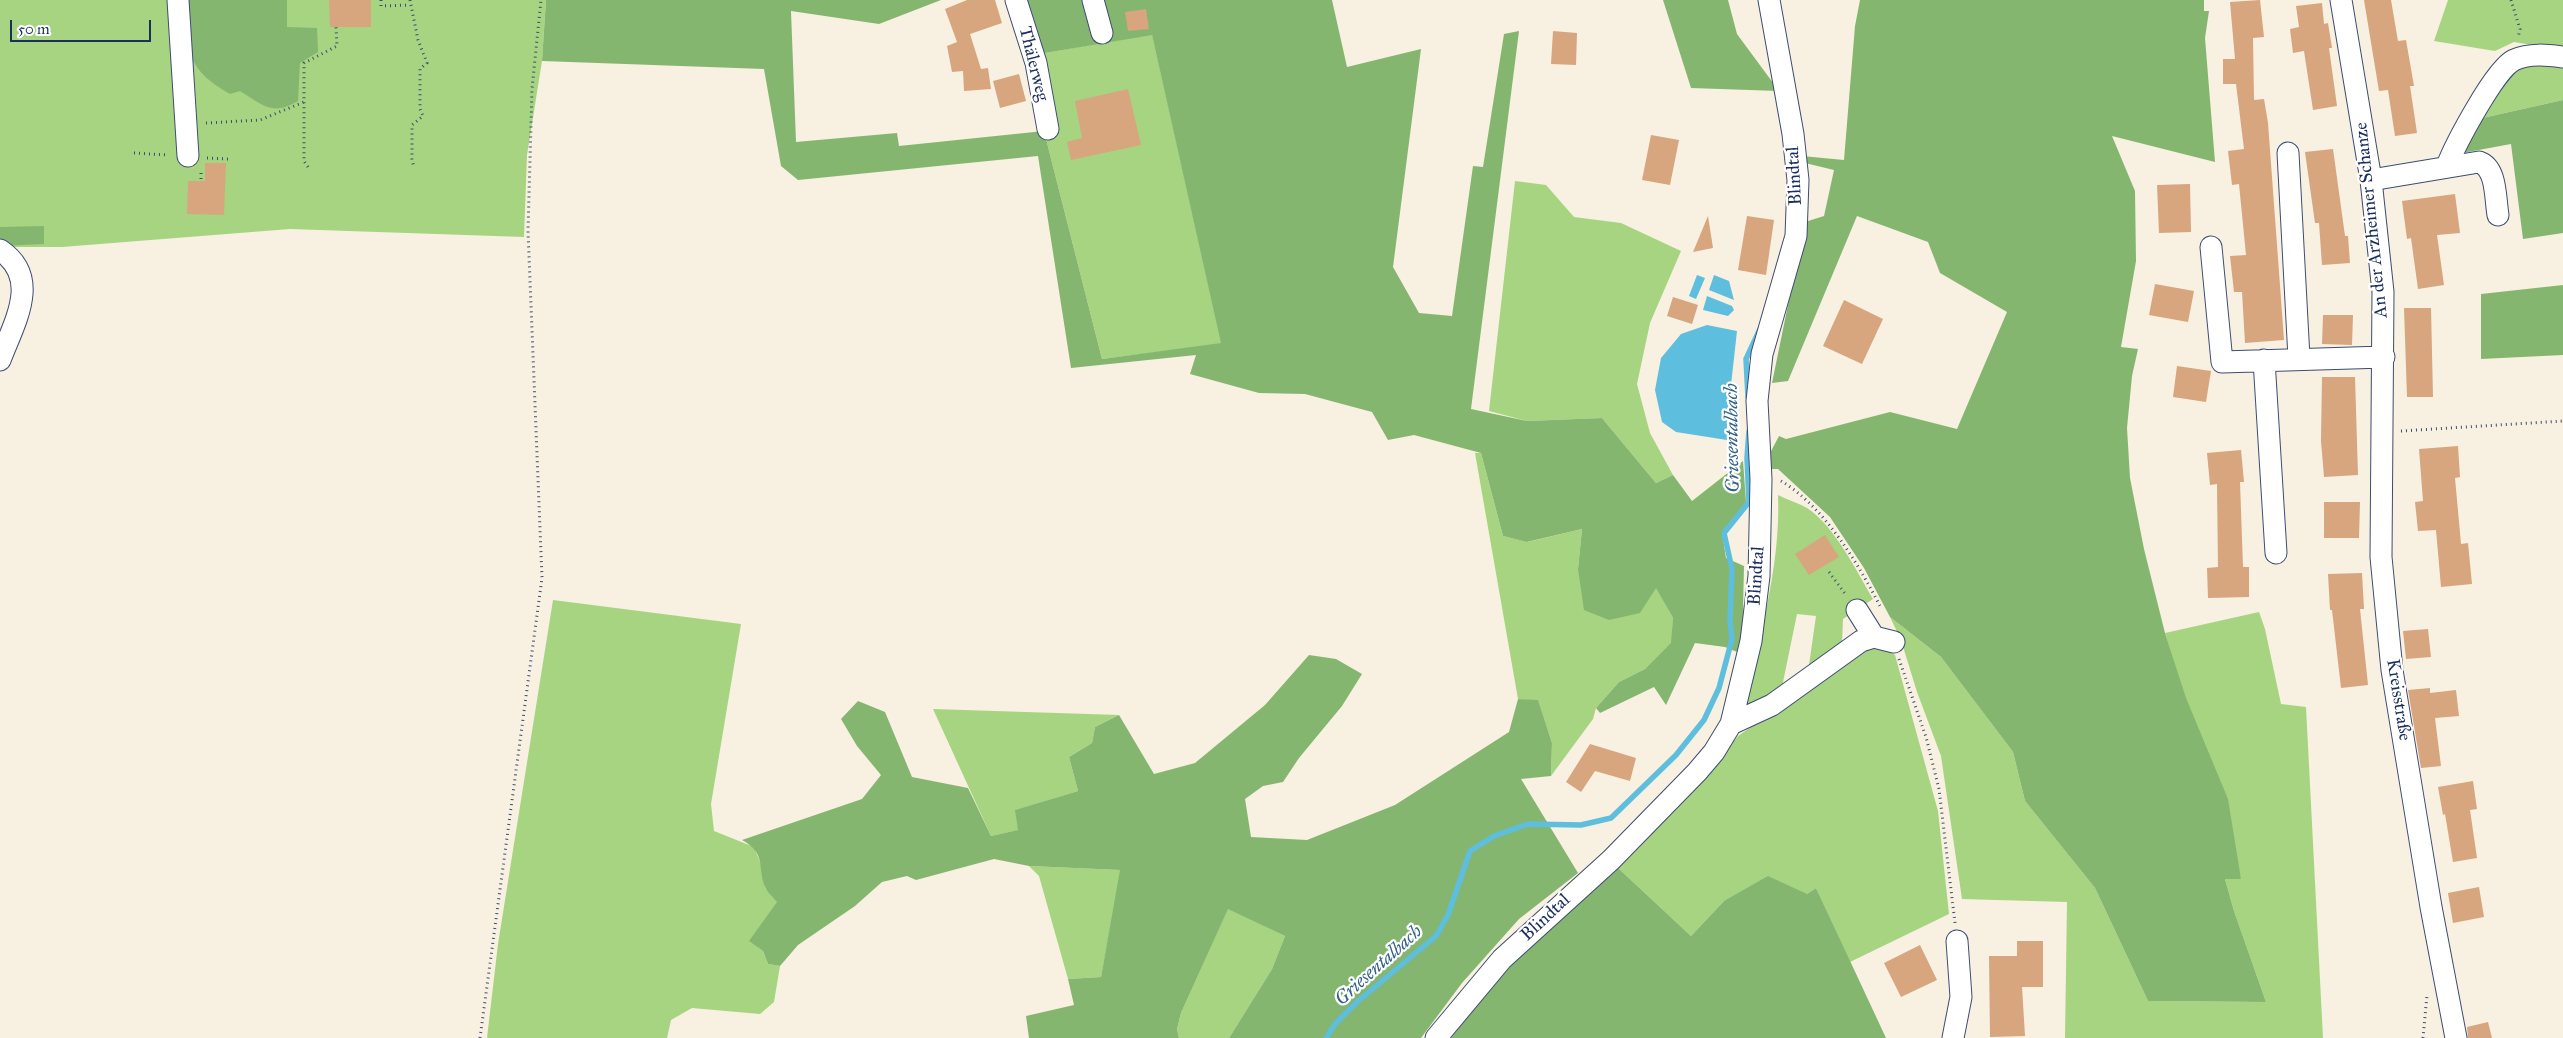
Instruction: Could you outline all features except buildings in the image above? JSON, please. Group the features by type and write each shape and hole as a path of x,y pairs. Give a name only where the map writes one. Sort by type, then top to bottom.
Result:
{"street":[{"path":"178,0 188,156"},
{"name":"Thälerweg","path":"1016,0 1036,62 1048,130"},
{"path":"1094,0 1102,33"},
{"name":"Blindtal","path":"1436,1038 1502,959 1611,860 1698,772 1714,752 1731,724 1751,641 1759,576 1761,479 1757,401 1762,354 1796,236 1798,180 1793,134 1769,0"},
{"name":"An der Arzheimer Schanze","path":"2341,0 2371,180 2383,292 2384,357"},
{"path":"2447,166 2454,148 2486,95 2500,74 2513,60 2542,54 2563,57"},
{"path":"2288,153 2299,358"},
{"path":"2371,180 2479,162 2486,164 2491,171 2498,214"},
{"path":"2211,247 2222,362 2299,358 2384,357"},
{"path":"0,250 13,259 24,289 20,307 0,360"},
{"name":"Kreisstraße","path":"2384,357 2381,557 2392,670 2431,907 2456,1038"},
{"path":"2264,360 2276,553"},
{"path":"1857,610 1884,639"},
{"path":"1731,724 1772,705 1861,641 1884,639"},
{"path":"1953,1038 1961,998 1957,941"}],"path":[{"path":"381,0 381,6 410,5"},
{"path":"410,0 418,40 427,64 420,69 420,109 423,116 412,125 412,159 414,168"},
{"path":"480,1038 542,578 528,231 532,89 541,0"},
{"path":"2511,0 2520,29 2513,60"},
{"path":"308,167 304,161 304,63 337,46 336,27"},
{"path":"186,124 260,120 304,102"},
{"path":"134,153 188,156"},
{"path":"2383,432 2563,421"},
{"path":"1782,482 1805,500 1848,550 1882,609 1884,639 1926,737 1939,789 1957,941"},
{"path":"1829,572 1857,610"}],"green space":[{"path":"0,0 546,0 542,61 527,155 524,237 290,229 62,247 0,247"},
{"path":"186,0 287,0 287,27 317,28 318,52 300,63 298,101 281,108 268,107 240,91 230,94 204,75 196,65 188,44"},
{"path":"546,0 941,0 879,24 791,11 796,142 897,133 899,146 1044,131 1102,359 1221,343 1152,35 1039,54 1021,0 1332,0 1347,67 1421,49 1393,267 1419,313 1452,316 1473,166 1483,167 1504,34 1519,31 1471,409 1527,421 1602,418 1656,483 1673,475 1692,501 1743,461 1746,502 1722,532 1726,558 1744,566 1742,654 1725,647 1695,643 1666,705 1654,687 1600,713 1596,708 1619,682 1645,669 1671,643 1673,618 1656,588 1640,613 1609,620 1584,610 1578,569 1582,529 1527,542 1503,536 1481,453 1414,435 1388,440 1372,412 1305,394 1259,393 1190,374 1196,355 1071,368 1038,156 798,180 781,166 764,69 542,61"},
{"path":"1663,0 1728,0 1737,34 1779,91 1691,88"},
{"path":"1860,0 2204,0 2204,11 2209,11 2205,38 2215,162 2112,136 2135,191 2136,261 2121,347 2138,349 2132,376 2127,428 2130,478 2144,549 2165,633 2186,698 2228,799 2241,879 2225,879 2234,911 2266,1002 2148,1001 2095,888 2025,801 2013,752 1941,657 1890,617 1864,568 1830,517 1778,469 1768,469 1767,459 1779,436 1786,439 1890,412 1957,429 2007,312 1940,273 1928,242 1857,216 1788,381 1772,383 1805,222 1824,216 1834,170 1805,163 1802,156 1844,160 1855,26"},
{"path":"2448,0 2563,0 2563,50 2514,42 2495,51 2434,41"},
{"path":"1152,34 1222,344 1102,359 1044,131 1039,54"},
{"path":"2526,61 2563,63 2563,100 2478,119 2492,93"},
{"path":"2563,100 2563,233 2523,239 2511,144 2457,154 2478,119"},
{"path":"1515,181 1546,185 1574,217 1621,223 1681,251 1650,323 1637,384 1650,433 1673,475 1656,483 1602,418 1527,421 1489,411"},
{"path":"44,226 44,244 0,246 0,227"},
{"path":"2563,285 2563,355 2481,359 2481,294"},
{"path":"1475,453 1481,453 1503,536 1528,542 1582,529 1578,569 1656,587 1673,618 1672,643 1645,669 1619,682 1596,708 1593,719 1551,776 1552,743 1538,701 1518,699"},
{"path":"1778,495 1807,508 1817,516 1836,537 1873,599 1843,619 1842,644 1808,672 1816,616 1797,614 1781,692 1742,712 1772,577 1776,550"},
{"path":"553,600 741,624 711,804 714,831 754,847 763,869 765,888 778,902 750,941 763,951 768,964 780,966 774,1002 760,1014 692,1008 671,1020 667,1038 487,1038 498,944"},
{"path":"2259,612 2265,629 2281,704 2306,707 2323,1038 2065,1038 2067,902 1962,899 1941,756 1917,692 1901,640 1890,617 1941,657 2013,752 2025,801 2095,888 2148,1001 2266,1002 2234,911 2225,879 2241,879 2165,633"},
{"path":"1880,647 1895,655 1938,811 1949,914 1850,962 1816,888 1807,894 1724,901 1691,936 1617,867 1702,779 1738,736 1852,657"},
{"path":"1309,655 1336,659 1362,674 1342,706 1299,758 1283,782 1263,786 1245,799 1251,837 1307,840 1395,805 1509,732 1518,699 1538,700 1552,743 1551,776 1521,779 1578,873 1519,919 1462,983 1421,1038 1229,1038 1272,969 1285,936 1228,909 1181,1013 1177,1029 1179,1038 1029,1038 1026,1016 1074,1005 1068,979 1101,977 1120,870 1029,866 994,859 916,880 907,876 882,882 855,906 798,945 780,966 768,964 763,951 749,941 777,902 765,887 760,861 755,850 742,840 862,799 881,775 857,746 841,719 858,701 885,712 912,777 968,788 991,836 1018,830 1015,810 1078,791 1069,757 1092,743 1095,727 1119,715 1154,774 1195,763 1265,705"},
{"path":"933,709 1119,715 1095,727 1092,743 1069,757 1078,791 1016,810 1019,830 991,836"},
{"path":"1029,866 1121,870 1101,977 1068,979 1039,876"},
{"path":"1617,867 1691,936 1724,901 1768,876 1807,894 1816,888 1886,1038 1451,1038 1504,971"},
{"path":"1228,908 1285,936 1272,969 1229,1038 1179,1038 1177,1029 1181,1013"}],"water":[{"path":"1697,275 1705,278 1696,299 1689,296"},
{"path":"1714,275 1729,281 1734,300 1709,290"},
{"path":"1707,296 1732,306 1734,310 1728,316 1703,310"},
{"path":"1707,325 1737,331 1727,421 1727,440 1676,432 1662,422 1655,390 1661,358 1681,334"}],"waterway":[{"name":"Griesentalbach","path":"1748,397 1746,359 1760,329"},
{"name":"Griesentalbach","path":"1326,1038 1335,1024 1357,1002 1436,936 1448,915 1470,851 1494,836 1528,824 1581,825 1611,818 1676,755 1704,720 1719,688 1732,639 1730,621 1732,569 1724,533 1749,502 1747,458 1749,431"}]}
